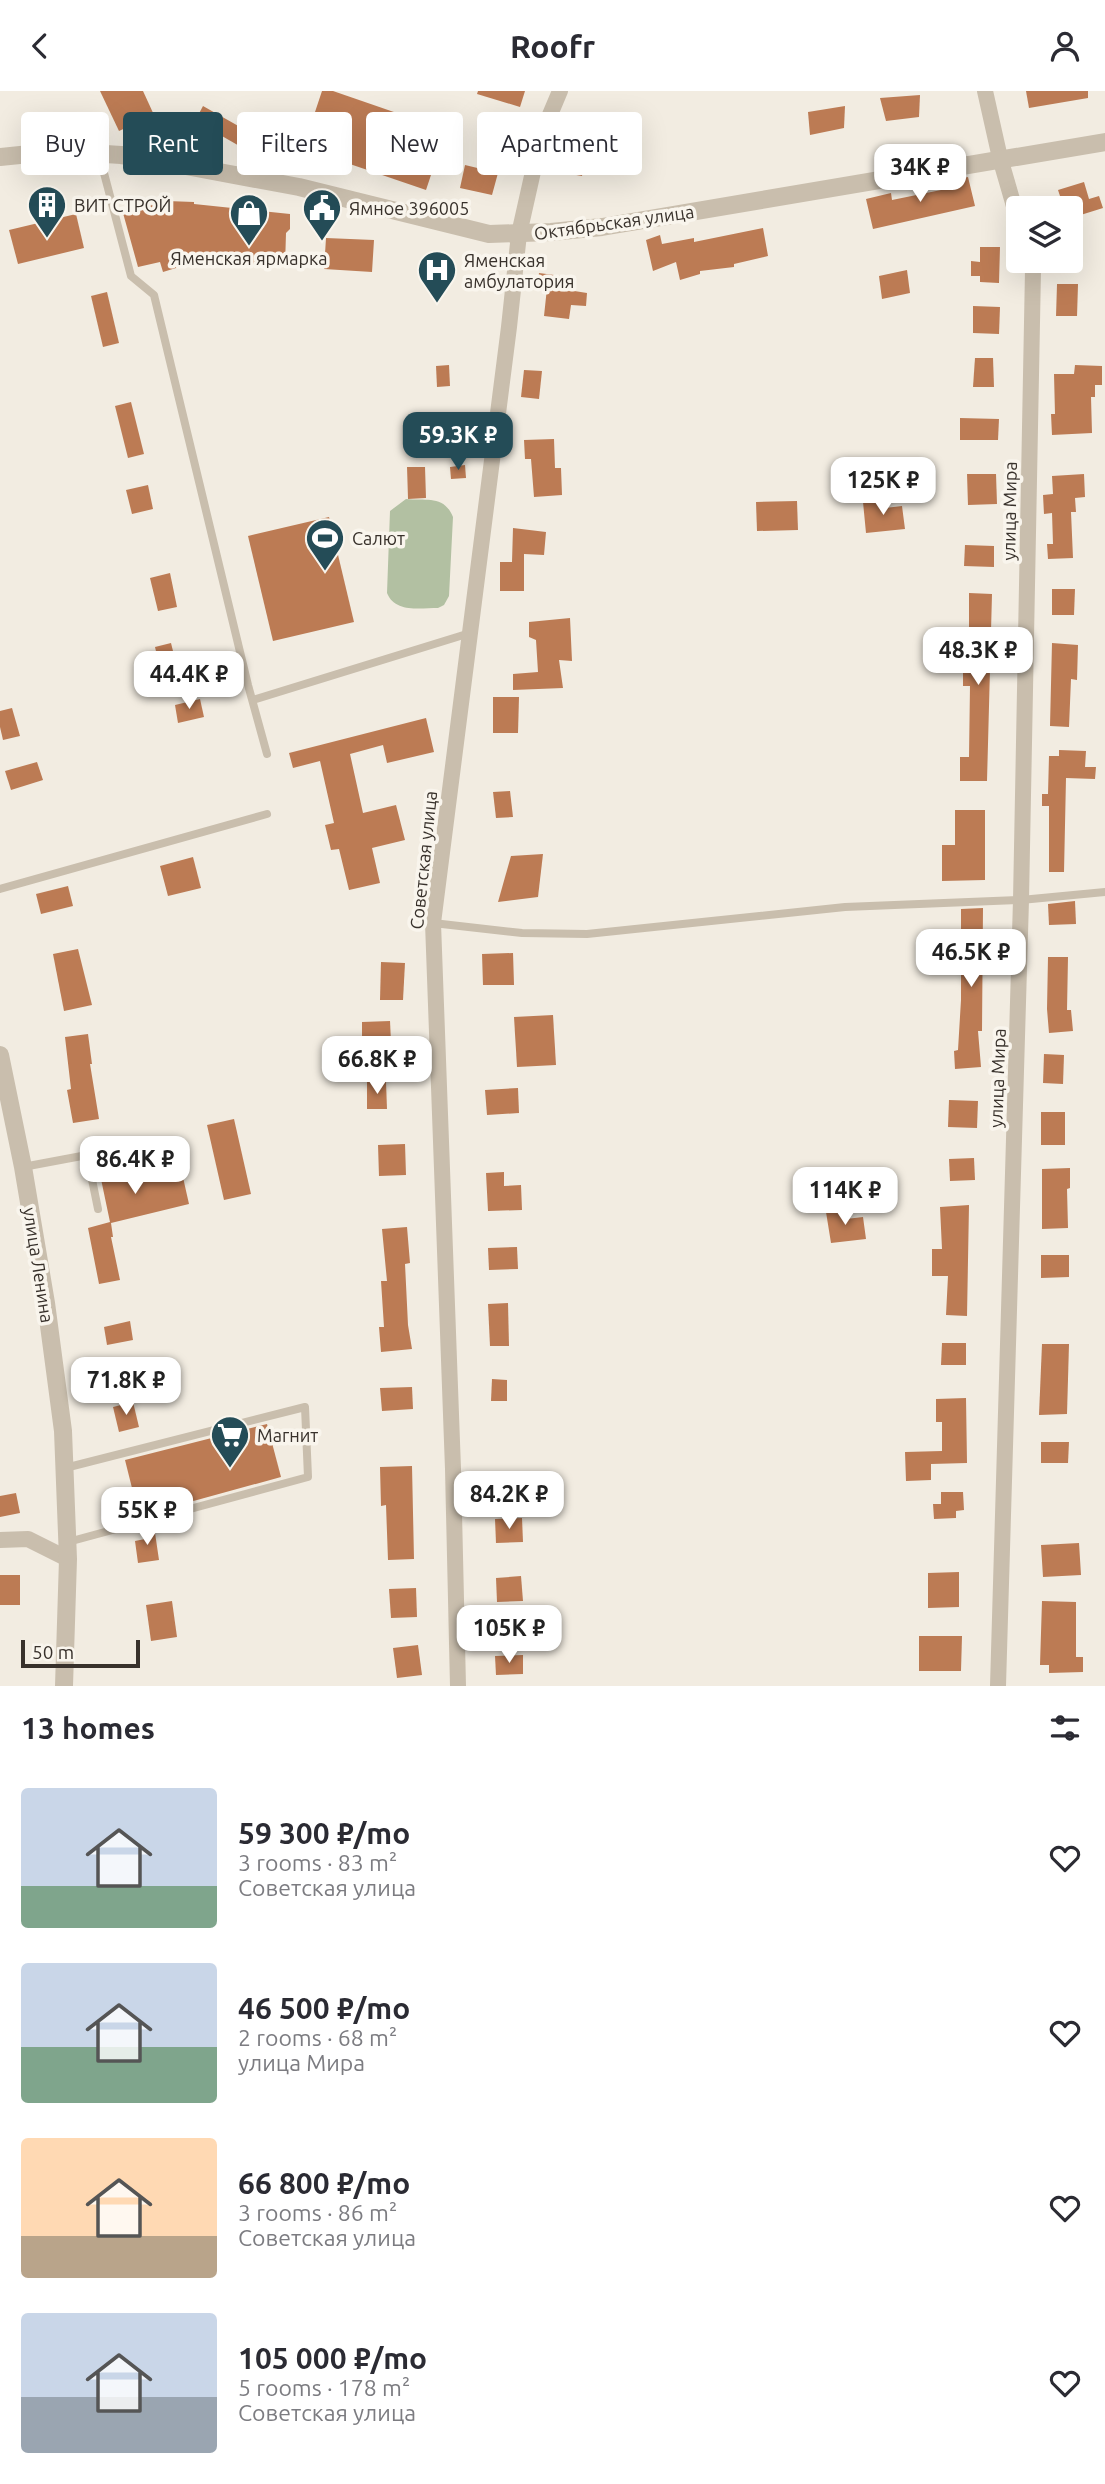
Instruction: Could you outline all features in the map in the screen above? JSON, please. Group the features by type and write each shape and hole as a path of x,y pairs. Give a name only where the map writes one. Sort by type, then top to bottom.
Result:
{"street":[{"name":"Советская улица","path":"458,1686 453,1469 433,923 519,234 541,136 560,91"},
{"path":"985,91 1011,196"},
{"name":"Октябрьская улица","path":"109,155 154,160 299,187 489,234 519,234 603,227 1105,142"},
{"name":"Октябрьская улица","path":"2,151 21,151"},
{"name":"улица Мира","path":"998,1686 1021,900 1032,273"},
{"name":"улица Ленина","path":"0,1055 23,1167 46,1303 63,1431 67,1551 64,1686"},
{"path":"0,1540 28,1539 67,1551"}],"lane":[{"path":"105,175 131,276 154,295 267,754"},
{"path":"253,700 470,633"},
{"path":"0,889 267,814"},
{"path":"433,923 522,933 587,934 845,907 1021,900 1105,892"},
{"path":"23,1167 87,1155 98,1209"},
{"path":"65,1468 306,1407 308,1478 67,1551"}],"green space":[{"path":"406,499 440,502 453,517 449,596 444,605 438,608 402,607 387,593 390,511"}],"building":[{"path":"100,91 143,91 153,112 123,112 123,129 119,131"},
{"path":"322,91 333,91 394,112 366,112 366,170 352,165 352,112 315,112"},
{"path":"478,91 525,91 520,107 477,94"},
{"path":"1026,91 1088,91 1088,98 1029,108"},
{"path":"920,95 919,117 886,121 880,98"},
{"path":"203,106 214,112 200,112"},
{"path":"845,106 844,128 810,135 808,112"},
{"path":"223,117 237,125 237,145 223,137"},
{"path":"465,165 477,168 477,175 497,175 492,195 460,188"},
{"path":"382,175 431,175 426,190"},
{"path":"968,177 975,206 873,229 866,199 891,193 892,200 941,190 940,184"},
{"path":"1084,182 1089,199 1099,196 1103,208 1083,214 1083,196 1060,196 1058,190"},
{"path":"167,201 290,214 290,229 286,233 285,267 216,262 215,256 163,272 160,262 138,267 123,213"},
{"name":"ВИТ СТРОЙ","path":"76,214 84,248 18,264 9,230"},
{"path":"763,228 768,256 734,264 734,267 700,271 700,274 680,280 676,262 653,271 646,240 660,235 662,244 694,238 694,242"},
{"path":"326,238 374,240 372,272 324,269"},
{"path":"980,247 1000,247 999,283 980,282 980,276 971,276 971,261 980,262"},
{"path":"907,270 910,293 882,299 879,276"},
{"path":"539,273 569,277 568,290 587,293 586,306 571,305 569,319 544,316 547,288 537,287"},
{"path":"1057,284 1078,284 1077,316 1056,316"},
{"path":"107,292 119,343 103,347 91,296"},
{"path":"973,306 1000,307 999,334 973,333"},
{"path":"975,358 993,358 994,387 973,387"},
{"path":"449,365 450,386 437,387 436,366"},
{"path":"1075,365 1102,366 1102,385 1095,385 1095,397 1091,397 1092,433 1052,435 1051,414 1055,414 1054,374 1074,374"},
{"path":"524,370 542,371 539,399 521,397"},
{"path":"131,402 144,454 128,458 115,406"},
{"path":"960,418 999,419 998,440 960,440"},
{"path":"554,439 555,468 561,468 562,495 534,497 531,459 525,459 524,440"},
{"path":"465,465 466,478 451,479 450,467"},
{"path":"407,467 425,467 426,498 408,499"},
{"path":"967,474 996,474 997,504 968,505"},
{"path":"1084,474 1085,497 1075,498 1076,512 1071,512 1073,558 1048,559 1047,544 1053,544 1052,513 1044,514 1043,495 1053,494 1052,476"},
{"path":"148,485 153,509 132,514 126,490"},
{"path":"884,500 885,508 902,506 905,529 866,533 863,502"},
{"path":"797,501 798,530 757,531 756,502"},
{"path":"329,517 354,622 273,641 248,536"},
{"path":"513,528 546,532 544,555 524,554 524,591 500,591 500,562 512,562"},
{"path":"965,545 994,546 994,567 964,566"},
{"path":"170,573 177,607 158,611 150,578"},
{"path":"1052,589 1075,589 1074,615 1052,615"},
{"path":"969,593 992,594 987,781 960,781 960,757 969,757 970,686 963,686 963,650 969,650"},
{"path":"570,618 572,661 559,660 563,688 513,690 513,674 538,672 536,640 529,637 529,622"},
{"path":"171,643 174,655 188,652 193,674 163,681 155,647"},
{"path":"1052,643 1078,645 1077,680 1071,679 1069,727 1050,726"},
{"path":"493,697 519,697 518,733 493,733"},
{"path":"200,699 204,717 178,723 175,705"},
{"path":"12,708 20,736 3,740 0,711"},
{"path":"426,718 434,752 387,763 383,745 350,754 363,813 396,805 405,840 372,848 380,883 349,890 339,849 331,850 325,825 334,823 320,761 293,768 289,753"},
{"path":"1059,750 1086,751 1085,767 1096,767 1095,779 1066,778 1064,872 1049,872 1049,806 1042,806 1042,794 1048,794 1049,756 1059,756"},
{"path":"37,762 43,780 11,790 5,771"},
{"path":"510,791 513,817 496,818 493,792"},
{"path":"955,810 985,810 985,880 942,881 942,845 955,845"},
{"path":"543,854 538,897 498,902 511,856"},
{"path":"193,857 201,888 168,896 160,866"},
{"path":"68,886 73,906 41,914 36,894"},
{"path":"1075,901 1076,924 1049,925 1048,904"},
{"path":"983,908 982,1031 978,1031 981,1067 955,1069 954,1051 958,1050 961,1000 961,909"},
{"path":"78,949 92,1005 64,1011 53,954"},
{"path":"513,953 514,985 483,985 482,954"},
{"path":"1048,957 1068,957 1067,1010 1071,1010 1073,1031 1049,1033"},
{"path":"381,962 405,963 403,1000 380,1000"},
{"path":"553,1015 556,1065 517,1067 514,1017"},
{"path":"390,1021 391,1042 362,1043 362,1022"},
{"path":"88,1034 99,1119 73,1123 67,1090 71,1089 65,1037"},
{"path":"1044,1054 1064,1055 1063,1084 1043,1083"},
{"path":"367,1082 386,1082 387,1109 367,1109"},
{"path":"518,1088 519,1113 487,1115 485,1090"},
{"path":"949,1100 978,1101 977,1128 948,1127"},
{"path":"1041,1112 1065,1112 1065,1145 1041,1145"},
{"path":"234,1119 251,1194 224,1200 207,1125"},
{"path":"175,1142 189,1204 111,1223 111,1237 120,1280 99,1284 88,1228 110,1222 97,1160"},
{"path":"405,1144 406,1175 379,1176 378,1145"},
{"path":"974,1158 975,1180 950,1181 949,1159"},
{"path":"1070,1168 1070,1188 1067,1189 1068,1228 1042,1229 1042,1169"},
{"path":"504,1172 504,1186 521,1185 522,1210 488,1211 486,1173"},
{"path":"969,1205 967,1316 946,1315 948,1276 932,1276 932,1249 942,1249 940,1207"},
{"path":"845,1210 846,1219 863,1217 866,1239 831,1243 826,1212"},
{"path":"407,1227 410,1263 405,1264 412,1349 381,1352 379,1327 384,1327 381,1281 387,1281 382,1229"},
{"path":"517,1247 518,1269 489,1270 488,1248"},
{"path":"1041,1255 1069,1255 1069,1277 1041,1278"},
{"path":"508,1303 509,1346 490,1346 488,1304"},
{"path":"130,1321 133,1340 107,1345 104,1327"},
{"path":"942,1343 966,1343 966,1365 941,1365"},
{"path":"1042,1344 1069,1344 1067,1414 1039,1415"},
{"path":"492,1379 507,1380 507,1401 491,1401"},
{"path":"412,1387 413,1409 382,1411 380,1388"},
{"path":"966,1398 967,1463 931,1464 931,1480 906,1481 905,1452 942,1451 942,1422 936,1422 936,1399"},
{"path":"133,1402 139,1427 119,1432 113,1407"},
{"path":"267,1424 281,1477 139,1516 125,1460"},
{"path":"1041,1442 1069,1442 1068,1463 1041,1463"},
{"path":"412,1466 414,1559 388,1560 386,1505 381,1506 380,1467"},
{"path":"521,1472 522,1490 496,1491 495,1473"},
{"path":"941,1492 963,1492 964,1510 956,1511 956,1518 934,1519 933,1504 941,1504"},
{"path":"16,1493 20,1513 0,1517 0,1496"},
{"path":"522,1518 523,1542 496,1543 495,1519"},
{"path":"154,1526 159,1560 138,1563 135,1541 145,1539 142,1529"},
{"path":"1079,1543 1081,1575 1043,1577 1041,1545"},
{"path":"959,1572 959,1607 928,1608 928,1573"},
{"path":"0,1575 20,1575 20,1605 0,1605"},
{"path":"521,1576 523,1601 497,1602 496,1578"},
{"path":"416,1588 417,1617 391,1618 389,1589"},
{"path":"172,1601 177,1637 151,1641 146,1605"},
{"path":"1042,1601 1076,1602 1076,1657 1083,1657 1083,1672 1049,1673 1049,1665 1040,1665"},
{"path":"919,1636 962,1636 961,1671 919,1671"},
{"path":"418,1645 422,1675 397,1678 393,1648"},
{"path":"523,1655 523,1674 496,1675 495,1656"}],"place":[{"name":"ВИТ СТРОЙ","path":"47,239"},
{"name":"Ямное 396005","path":"322,242"},
{"name":"Яменская ярмарка","path":"249,247"},
{"name":"Яменская амбулатория","path":"437,304"},
{"name":"Салют","path":"325,572"},
{"name":"Магнит","path":"230,1469"}]}
